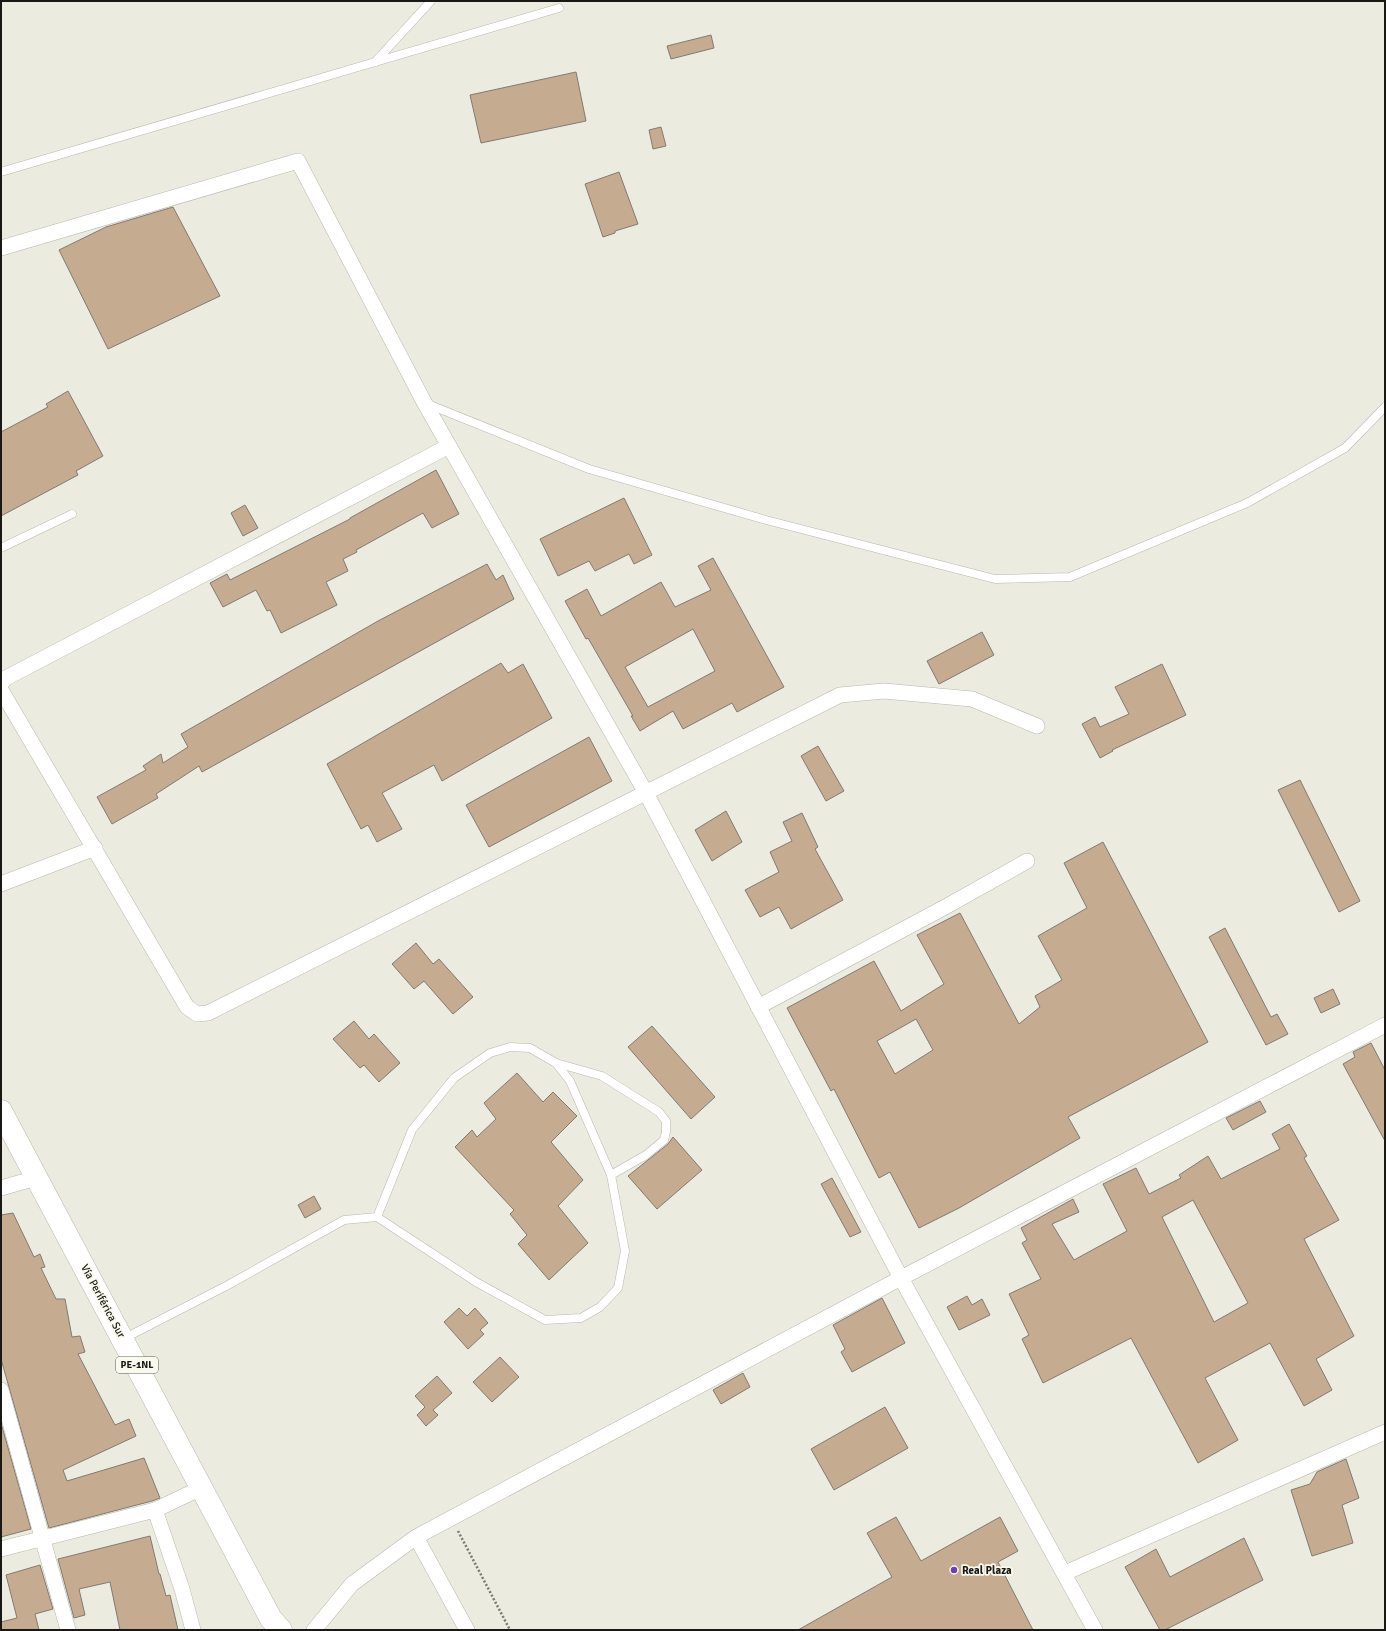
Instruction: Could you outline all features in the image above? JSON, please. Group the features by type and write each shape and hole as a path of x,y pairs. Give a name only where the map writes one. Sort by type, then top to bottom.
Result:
{"highway":[{"name":"Vía Periférica Sur","path":"1,1111 275,1626"}],"street":[{"path":"1,248 298,161 424,402 646,794 901,1278 1065,1573 1095,1630"},
{"path":"1,685 4,679 449,446"},
{"path":"1,690 187,1007 197,1014 215,1009 646,794 840,695 884,691 972,699 1037,726"},
{"path":"1,884 95,848"},
{"path":"758,1007 947,906 1027,861"},
{"path":"314,1630 352,1584 416,1537 901,1278 1385,1025"},
{"path":"1,1188 36,1178"},
{"path":"1,1390 68,1630"},
{"path":"1065,1573 1385,1432"},
{"path":"1,1549 155,1510 201,1488"},
{"path":"155,1510 182,1589 193,1630"},
{"path":"416,1537 467,1630"}],"lane":[{"path":"375,62 431,1"},
{"path":"1,172 559,8"},
{"path":"424,402 589,469 766,520 995,579 1070,577 1247,503 1345,448 1385,406"},
{"path":"1,548 72,514"},
{"path":"377,1217 412,1130 454,1078 490,1053 510,1048 530,1048 556,1062 602,1076 659,1112 666,1121 664,1140 646,1154 611,1175"},
{"path":"123,1339 228,1285 344,1220 377,1217 476,1282 545,1320 580,1318 600,1307 618,1288 625,1251 611,1175 570,1081 556,1062"}],"path":[{"path":"451,1518 510,1630"}],"building":[{"path":"711,35 714,48 671,59 667,46"},
{"path":"576,72 586,121 481,143 470,95"},
{"path":"661,127 666,146 653,149 649,130"},
{"path":"619,172 638,224 615,231 615,233 603,237 585,184"},
{"path":"173,207 220,296 108,349 59,250 106,227"},
{"path":"68,391 103,456 76,471 78,475 1,516 1,432 48,407 46,404"},
{"path":"436,470 459,514 432,528 423,513 356,550 357,552 343,559 348,571 326,582 337,605 281,633 270,610 267,611 256,590 223,607 210,583 227,574 230,580 350,519"},
{"path":"624,498 652,555 634,564 629,554 595,571 589,561 558,576 540,539"},
{"path":"245,505 258,528 243,536 231,513"},
{"path":"713,558 784,687 737,712 732,703 683,729 673,711 640,731 631,716 633,716 588,638 586,639 565,601 587,589 601,616 661,582 675,607 711,590 698,566","holes":["693,629 715,671 648,707 625,667"]},
{"path":"487,564 496,580 503,575 514,599 202,772 199,766 156,794 158,798 112,824 97,797 146,770 143,766 161,754 163,763 188,747 181,734 378,621"},
{"path":"982,632 994,655 939,684 927,661"},
{"path":"501,663 508,673 523,664 552,718 442,781 434,765 382,793 402,829 377,842 368,825 361,829 327,764"},
{"path":"1162,664 1186,715 1112,750 1113,751 1100,758 1082,724 1095,717 1100,727 1129,714 1115,687"},
{"path":"589,737 612,781 489,847 466,805"},
{"path":"818,746 844,791 826,801 801,756"},
{"path":"1300,780 1360,901 1339,912 1278,790"},
{"path":"726,811 742,842 712,861 695,830"},
{"path":"802,813 818,847 815,849 843,900 791,929 779,907 760,917 745,890 779,872 770,852 792,841 783,822"},
{"path":"1103,842 1208,1042 1068,1117 1080,1138 959,1208 919,1228 890,1172 879,1178 834,1089 831,1091 787,1008 874,961 901,1011 944,984 917,935 960,913 1019,1024 1040,1007 1035,996 1062,980 1038,936 1087,908 1064,863","holes":["916,1019 933,1050 895,1074 877,1041"]},
{"path":"1225,928 1271,1017 1277,1014 1288,1034 1266,1045 1209,937"},
{"path":"416,943 433,964 439,959 473,997 453,1014 424,981 414,989 392,964"},
{"path":"1333,989 1340,1004 1321,1013 1314,998"},
{"path":"354,1021 369,1039 374,1034 400,1063 379,1082 364,1065 360,1068 333,1039"},
{"path":"652,1026 715,1097 691,1119 628,1047"},
{"path":"1371,1043 1385,1070 1385,1141 1343,1064 1355,1057 1353,1052"},
{"path":"517,1073 543,1102 553,1092 577,1116 551,1142 583,1180 558,1206 588,1243 549,1280 518,1244 527,1235 510,1214 514,1210 455,1147 472,1130 477,1137 496,1119 484,1103"},
{"path":"1260,1101 1266,1112 1233,1130 1226,1118"},
{"path":"1289,1124 1307,1156 1304,1158 1339,1220 1304,1239 1354,1336 1316,1359 1332,1390 1304,1406 1270,1343 1205,1378 1238,1440 1198,1463 1131,1338 1043,1383 1022,1339 1029,1335 1009,1294 1041,1279 1022,1243 1027,1240 1021,1228 1073,1199 1079,1212 1052,1224 1074,1260 1127,1231 1103,1184 1136,1168 1149,1194 1181,1178 1179,1175 1208,1156 1221,1179 1280,1149 1272,1134","holes":["1193,1200 1248,1303 1214,1322 1162,1217"]},
{"path":"673,1137 702,1170 657,1209 628,1176 668,1144"},
{"path":"832,1178 861,1232 850,1237 821,1184"},
{"path":"314,1196 321,1209 305,1218 298,1205"},
{"path":"13,1213 34,1257 40,1254 45,1267 41,1268 56,1299 65,1299 72,1337 80,1336 85,1352 78,1354 115,1425 129,1419 136,1436 63,1470 67,1481 144,1458 160,1498 49,1528 1,1359 1,1215"},
{"path":"967,1296 972,1305 982,1299 990,1315 959,1330 947,1307"},
{"path":"882,1298 905,1343 852,1372 841,1352 845,1349 833,1325"},
{"path":"459,1308 467,1316 475,1308 488,1323 480,1330 484,1334 468,1349 444,1322"},
{"path":"500,1357 519,1377 492,1402 473,1382"},
{"path":"743,1373 750,1387 721,1404 713,1390"},
{"path":"437,1376 452,1393 433,1410 438,1415 426,1426 417,1415 425,1407 415,1396"},
{"path":"885,1407 908,1448 834,1490 811,1449"},
{"path":"1,1423 31,1529 1,1537"},
{"path":"1346,1459 1359,1498 1342,1505 1353,1543 1312,1556 1291,1490 1310,1484 1317,1472"},
{"name":"Real Plaza","path":"896,1517 921,1561 1000,1517 1018,1551 998,1562 1033,1630 798,1630 892,1577 867,1533"},
{"path":"150,1536 166,1596 170,1595 178,1630 120,1630 110,1582 79,1589 85,1615 74,1618 58,1559"},
{"path":"1244,1538 1263,1580 1165,1630 1160,1630 1125,1567 1156,1549 1170,1577"},
{"path":"40,1565 53,1609 35,1614 39,1630 1,1630 1,1622 17,1618 6,1575"}],"place":[{"name":"Real Plaza","path":"954,1570"}]}
